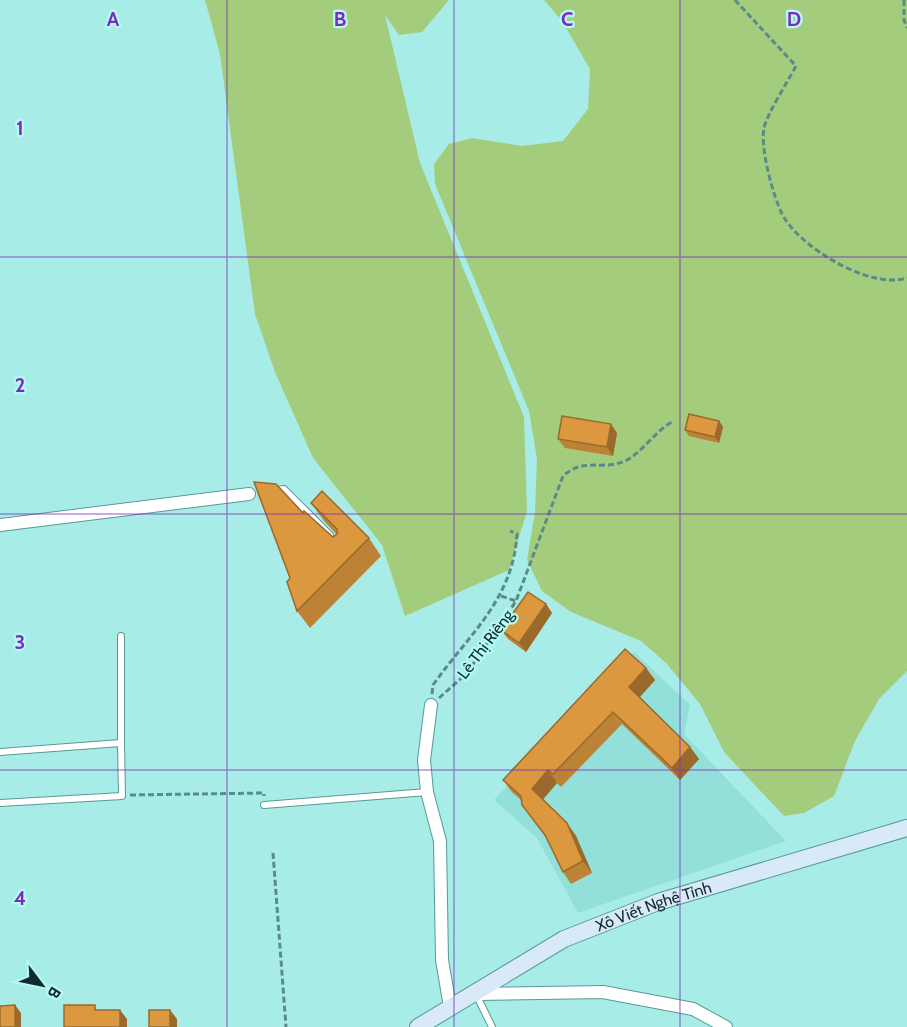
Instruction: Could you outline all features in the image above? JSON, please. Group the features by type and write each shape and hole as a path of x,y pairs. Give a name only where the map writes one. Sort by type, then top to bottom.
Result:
{"main road":[{"name":"Xô Viết Nghệ Tỉnh","path":"418,1027 564,939 658,902 907,828"}],"street":[{"path":"0,525 254,493"},
{"path":"431,705 424,760 427,792 440,841 442,960 450,1007"},
{"path":"476,994 603,992 693,1009 726,1027"}],"lane":[{"path":"272,490 284,489 337,542"},
{"path":"0,803 123,796 121,636"},
{"path":"0,752 121,743"},
{"path":"264,805 427,792"},
{"path":"476,994 492,1027"}],"path":[{"path":"735,0 796,66 765,128 768,173 783,216 812,247 857,274 898,280 907,278"},
{"path":"904,0 904,20 907,28"},
{"name":"Lê Thị Riêng","path":"431,705 467,673 516,602 563,476 574,466 624,461 637,452 658,429 672,422"},
{"path":"431,705 434,685 501,596 515,557 517,534 510,531"},
{"path":"501,596 516,602"},
{"path":"123,796 264,793 264,805"},
{"path":"273,854 286,1027"}],"shaded area":[{"path":"634,652 690,705 684,734 786,841 578,913 537,838 494,800"}],"green space":[{"path":"205,0 449,0 422,32 399,35 385,15 420,163 524,417 527,511 509,570 405,616 382,545 313,458 275,372 255,314 220,54"},
{"path":"544,0 907,0 907,671 879,699 855,741 834,796 804,813 784,816 724,752 700,704 666,663 641,641 571,612 542,591 527,560 535,512 537,459 529,411 435,184 434,164 449,144 472,138 522,146 563,141 588,109 590,69 562,21"}],"building":[{"path":"689,414 719,421 715,437 685,430"},
{"path":"562,416 611,424 607,447 558,439"},
{"path":"254,482 276,484 303,513 304,511 333,537 337,534 337,529 311,503 322,491 369,538 297,611 287,582 290,578"},
{"path":"528,592 546,604 519,643 501,630"},
{"path":"625,649 646,668 629,687 690,747 672,768 613,712 553,774 548,770 532,789 567,823 583,861 563,872 545,835 522,805 521,796 503,780"},
{"path":"15,1005 15,1027 0,1027 0,1006"},
{"path":"64,1005 95,1005 95,1010 120,1010 120,1027 64,1027"},
{"path":"149,1010 170,1010 170,1027 149,1027"}]}
